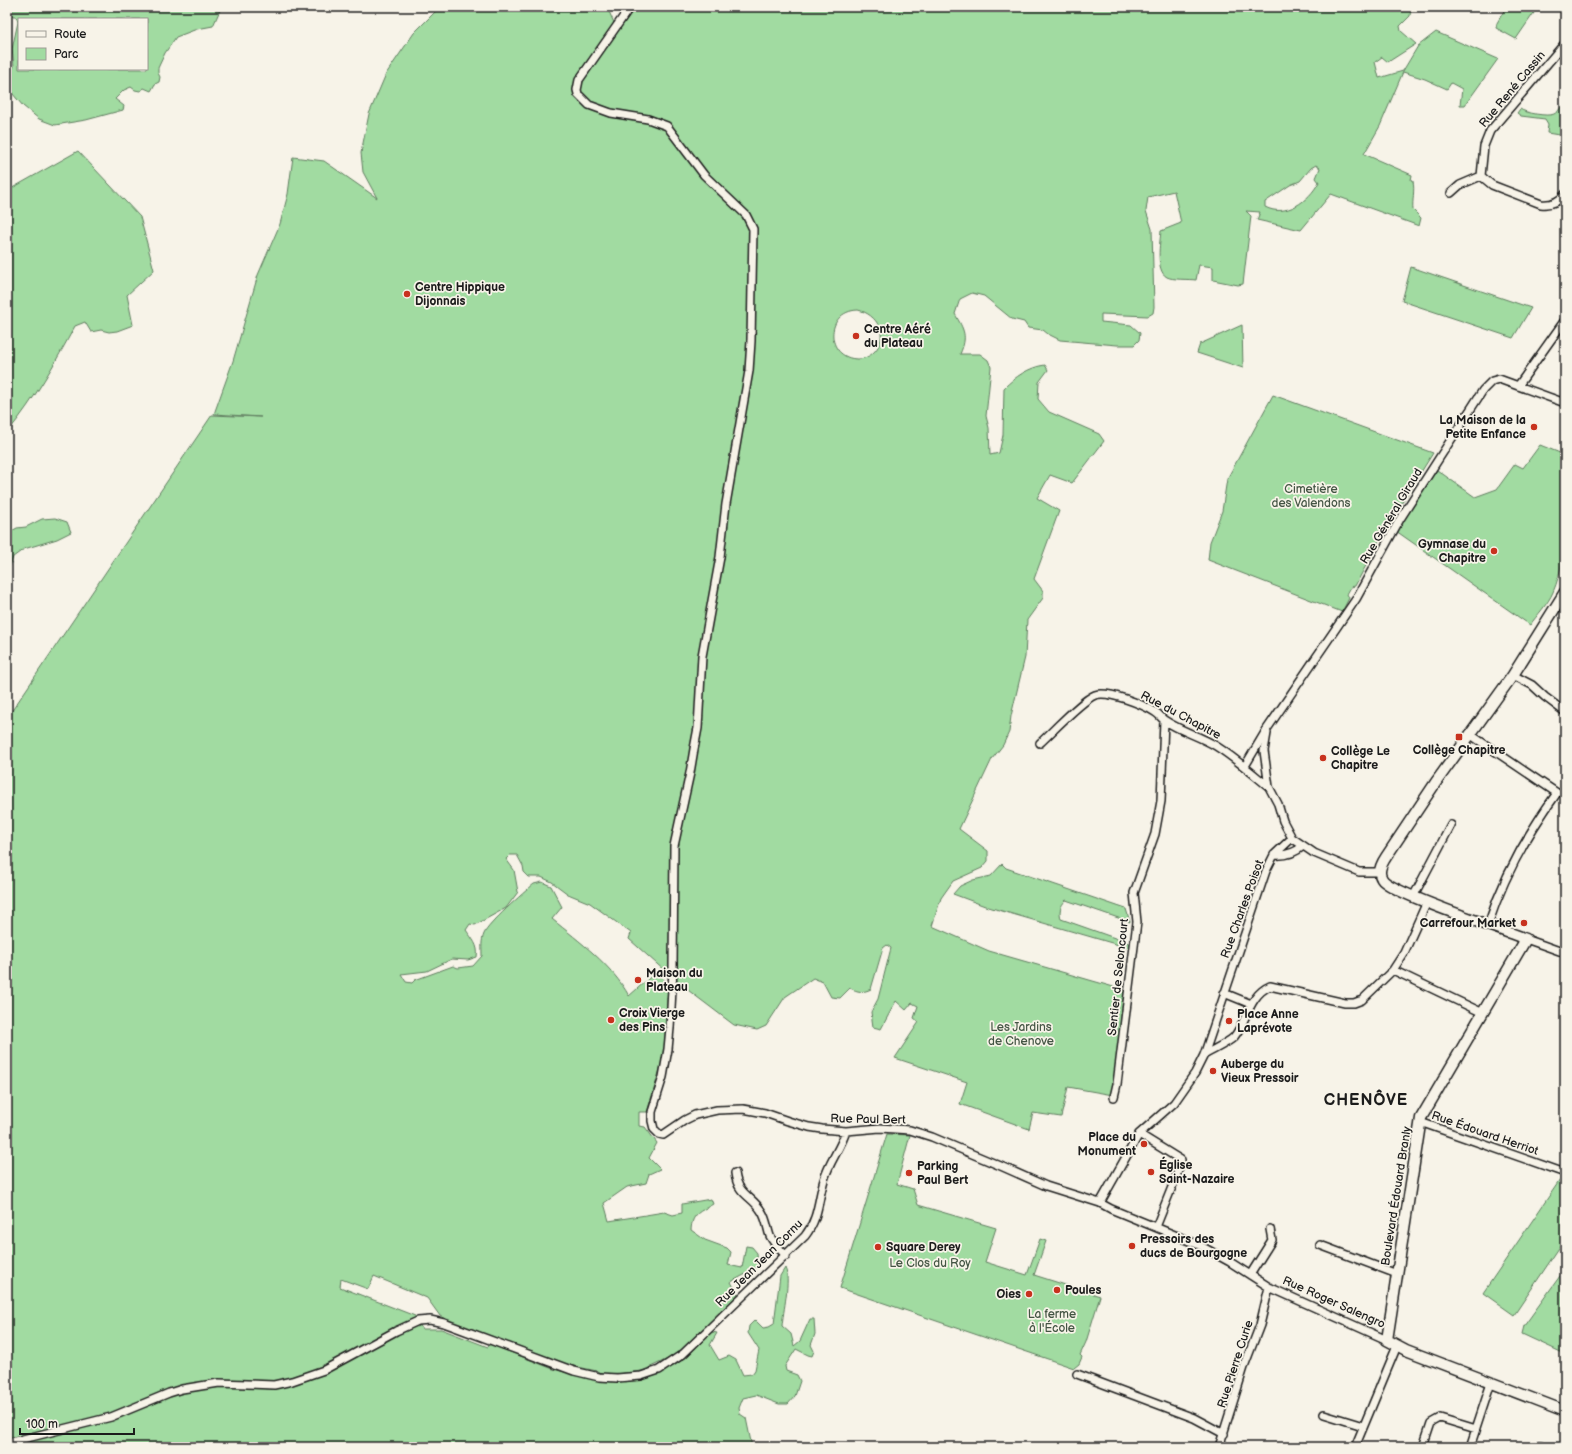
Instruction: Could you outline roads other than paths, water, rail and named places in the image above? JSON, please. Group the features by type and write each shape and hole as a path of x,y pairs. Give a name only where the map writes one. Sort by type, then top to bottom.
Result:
{"street":[{"name":"Rue Paul Bert","path":"630,7 579,80 577,90 578,94 588,105 611,113 648,119 668,126 704,175 746,215 753,229 751,344 749,371 726,504 720,557 702,656 696,735 690,773 674,846 673,982 666,1062 652,1112 653,1125 656,1132 661,1135 666,1134 694,1115 717,1110 743,1109 765,1113 809,1127 846,1130 880,1128 910,1130 1046,1186 1100,1203"},
{"name":"Rue René Cassin","path":"1481,176 1484,146 1490,131 1565,43"},
{"path":"1451,193 1460,186 1481,176 1492,185 1537,203 1549,204 1564,198"},
{"path":"1518,386 1565,320"},
{"name":"Rue Général Giraud","path":"1245,766 1267,729 1356,599 1400,519 1483,390 1492,380 1499,379 1565,403"},
{"path":"1565,592 1513,675 1436,782 1381,864 1380,872 1382,880 1386,884 1413,897 1565,953"},
{"path":"1513,675 1532,685 1565,712"},
{"name":"Rue du Chapitre","path":"1040,743 1086,701 1096,694 1105,694 1120,697 1156,712 1164,720 1215,745 1245,766 1268,787"},
{"name":"Sentier de Seloncourt","path":"1114,1097 1117,1084 1137,922 1134,893 1155,834 1161,802 1164,720"},
{"name":"Rue Général Giraud","path":"1267,729 1264,751 1268,787 1278,804 1283,822 1292,838"},
{"path":"1470,735 1557,793 1543,812 1514,862 1488,925"},
{"path":"1413,897 1451,825"},
{"path":"1292,838 1314,854 1359,872 1380,872"},
{"name":"Rue Charles Poisot","path":"1224,993 1266,871 1274,855 1292,838"},
{"path":"1274,855 1283,856 1298,850 1303,846"},
{"path":"1204,1055 1233,1037 1252,1004 1264,989 1270,986 1346,1003 1354,1003 1362,1000 1393,970 1404,953 1427,902"},
{"name":"Boulevard Édouard Branly","path":"1387,1340 1420,1122 1526,939"},
{"path":"1393,970 1483,1013"},
{"path":"1100,1203 1139,1134 1174,1103 1196,1073 1204,1055 1224,993 1252,1004"},
{"name":"Rue Édouard Herriot","path":"1420,1122 1565,1173"},
{"name":"Rue Jean Jean Cornu","path":"7,1443 111,1417 168,1393 182,1389 219,1384 274,1385 292,1382 324,1370 396,1331 418,1321 436,1321 574,1371 599,1377 617,1378 641,1376 666,1366 683,1354 806,1236 815,1221 824,1178 844,1138 846,1130"},
{"path":"1139,1134 1181,1160 1176,1178 1156,1227"},
{"path":"735,1172 736,1181 742,1192 760,1209 766,1219 771,1237 786,1256"},
{"name":"Rue Roger Salengro","path":"1100,1203 1111,1209 1199,1245 1269,1287 1387,1340 1397,1346 1565,1410"},
{"path":"1250,1275 1272,1240 1270,1229"},
{"path":"1320,1245 1397,1274"},
{"name":"Rue Pierre Curie","path":"1219,1447 1245,1364 1260,1325 1269,1287"},
{"path":"1355,1447 1397,1346"},
{"path":"1077,1374 1194,1418 1224,1434"},
{"path":"1470,1447 1491,1383"},
{"path":"1324,1414 1363,1426"},
{"path":"1423,1447 1431,1423 1440,1418 1476,1429"}],"place":[{"name":"Centre Hippique Dijonnais","path":"407,294"},
{"name":"Centre Aéré du Plateau","path":"856,336"},
{"name":"La Maison de la Petite Enfance","path":"1534,427"},
{"name":"Gymnase du Chapitre","path":"1494,551"},
{"name":"Collège Chapitre","path":"1459,737"},
{"name":"Collège Le Chapitre","path":"1323,758"},
{"name":"Carrefour Market","path":"1524,923"},
{"name":"Maison du Plateau","path":"638,980"},
{"name":"Croix Vierge des Pins","path":"611,1020"},
{"name":"Place Anne Laprévote","path":"1229,1021"},
{"name":"Auberge du Vieux Pressoir","path":"1213,1071"},
{"name":"Place du Monument","path":"1144,1144"},
{"name":"Église Saint-Nazaire","path":"1151,1172"},
{"name":"Parking Paul Bert","path":"909,1173"},
{"name":"Pressoirs des ducs de Bourgogne","path":"1132,1246"},
{"name":"Square Derey","path":"878,1247"},
{"name":"Poules","path":"1057,1290"},
{"name":"Oies","path":"1029,1294"}],"district":[{"name":"CHENÔVE","path":"1366,1099"}],"park label":[{"name":"Cimetière des Valendons","path":"1311,496"},
{"name":"Les Jardins de Chenove","path":"1021,1034"},
{"name":"Le Clos du Roy","path":"930,1263"},
{"name":"La ferme à l'École","path":"1052,1321"}]}
